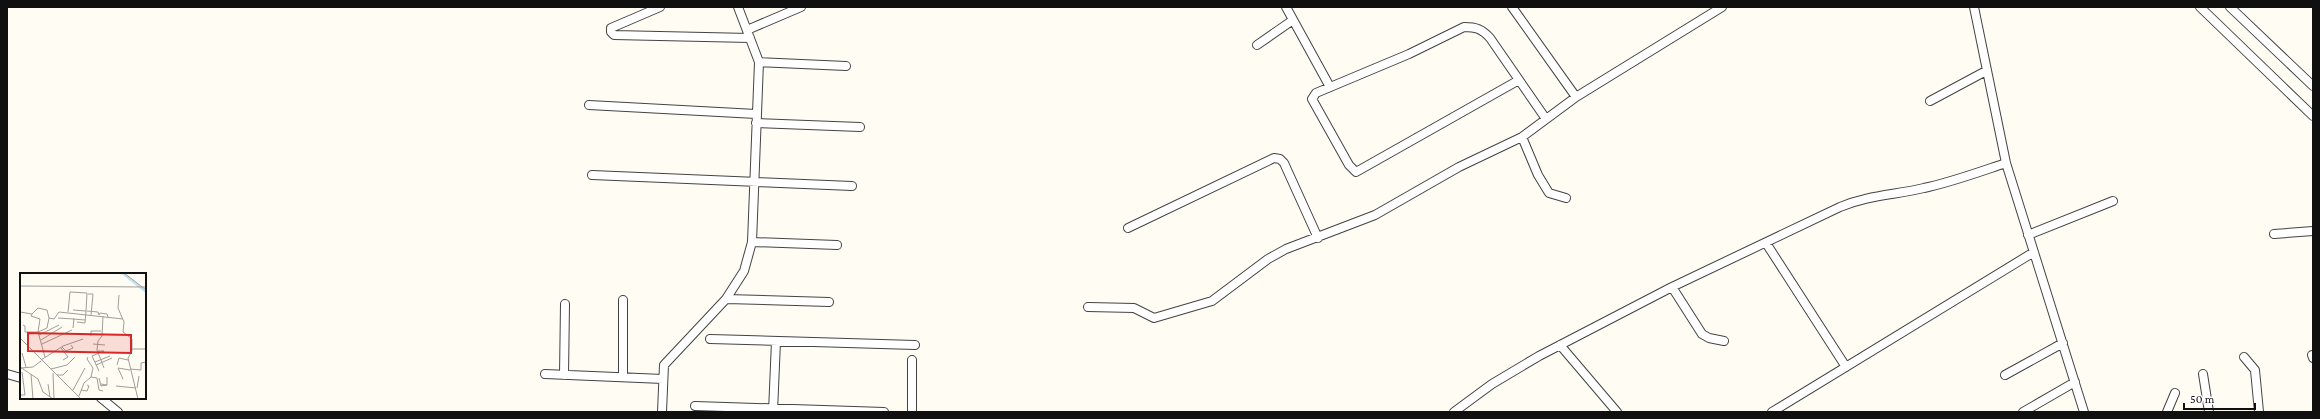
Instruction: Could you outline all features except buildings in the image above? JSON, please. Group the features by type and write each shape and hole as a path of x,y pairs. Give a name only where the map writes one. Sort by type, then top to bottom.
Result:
{"street":[{"path":"660,7 611,28 611,32 614,35 750,38"},
{"path":"662,412 664,365 726,299 744,271 752,242 759,62 738,7"},
{"path":"747,30 801,7"},
{"path":"1286,7 1330,87"},
{"path":"1512,7 1576,98"},
{"path":"1088,307 1134,308 1154,318 1212,301 1268,259 1286,249 1375,215 1459,167 1522,137 1576,98 1722,7"},
{"path":"1974,7 2006,163 2084,412"},
{"path":"2200,7 2313,116"},
{"path":"2230,7 2313,86"},
{"path":"1257,45 1293,20"},
{"path":"1519,80 1356,172 1349,165 1312,99 1314,94 1409,54 1464,27 1472,27 1484,31 1519,80 1546,119"},
{"path":"759,62 846,66"},
{"path":"1930,101 1986,71"},
{"path":"589,105 756,114"},
{"path":"756,123 860,127"},
{"path":"1522,137 1538,175 1549,193 1566,198"},
{"path":"1128,228 1265,160 1280,158 1284,162 1318,238"},
{"path":"1454,412 1516,368 1672,287 1860,199 1923,189 2006,163"},
{"path":"592,175 852,186"},
{"path":"2028,235 2113,201"},
{"path":"2274,234 2313,231"},
{"path":"752,242 837,245"},
{"path":"1766,243 1846,367"},
{"path":"1772,412 2034,252"},
{"path":"1672,287 1702,334 1709,338 1724,341"},
{"path":"726,299 829,302"},
{"path":"623,300 623,377"},
{"path":"564,375 565,304"},
{"path":"710,339 915,345"},
{"path":"773,410 776,341"},
{"path":"2005,375 2063,343"},
{"path":"1560,345 1617,412"},
{"path":"2244,357 2256,370 2259,412"},
{"path":"912,360 912,412"},
{"path":"7,374 20,378"},
{"path":"545,374 663,379"},
{"path":"2203,374 2209,412"},
{"path":"2023,412 2075,382"},
{"path":"2167,412 2175,393"},
{"path":"102,399 118,412"},
{"path":"695,406 773,410 884,412"}]}
